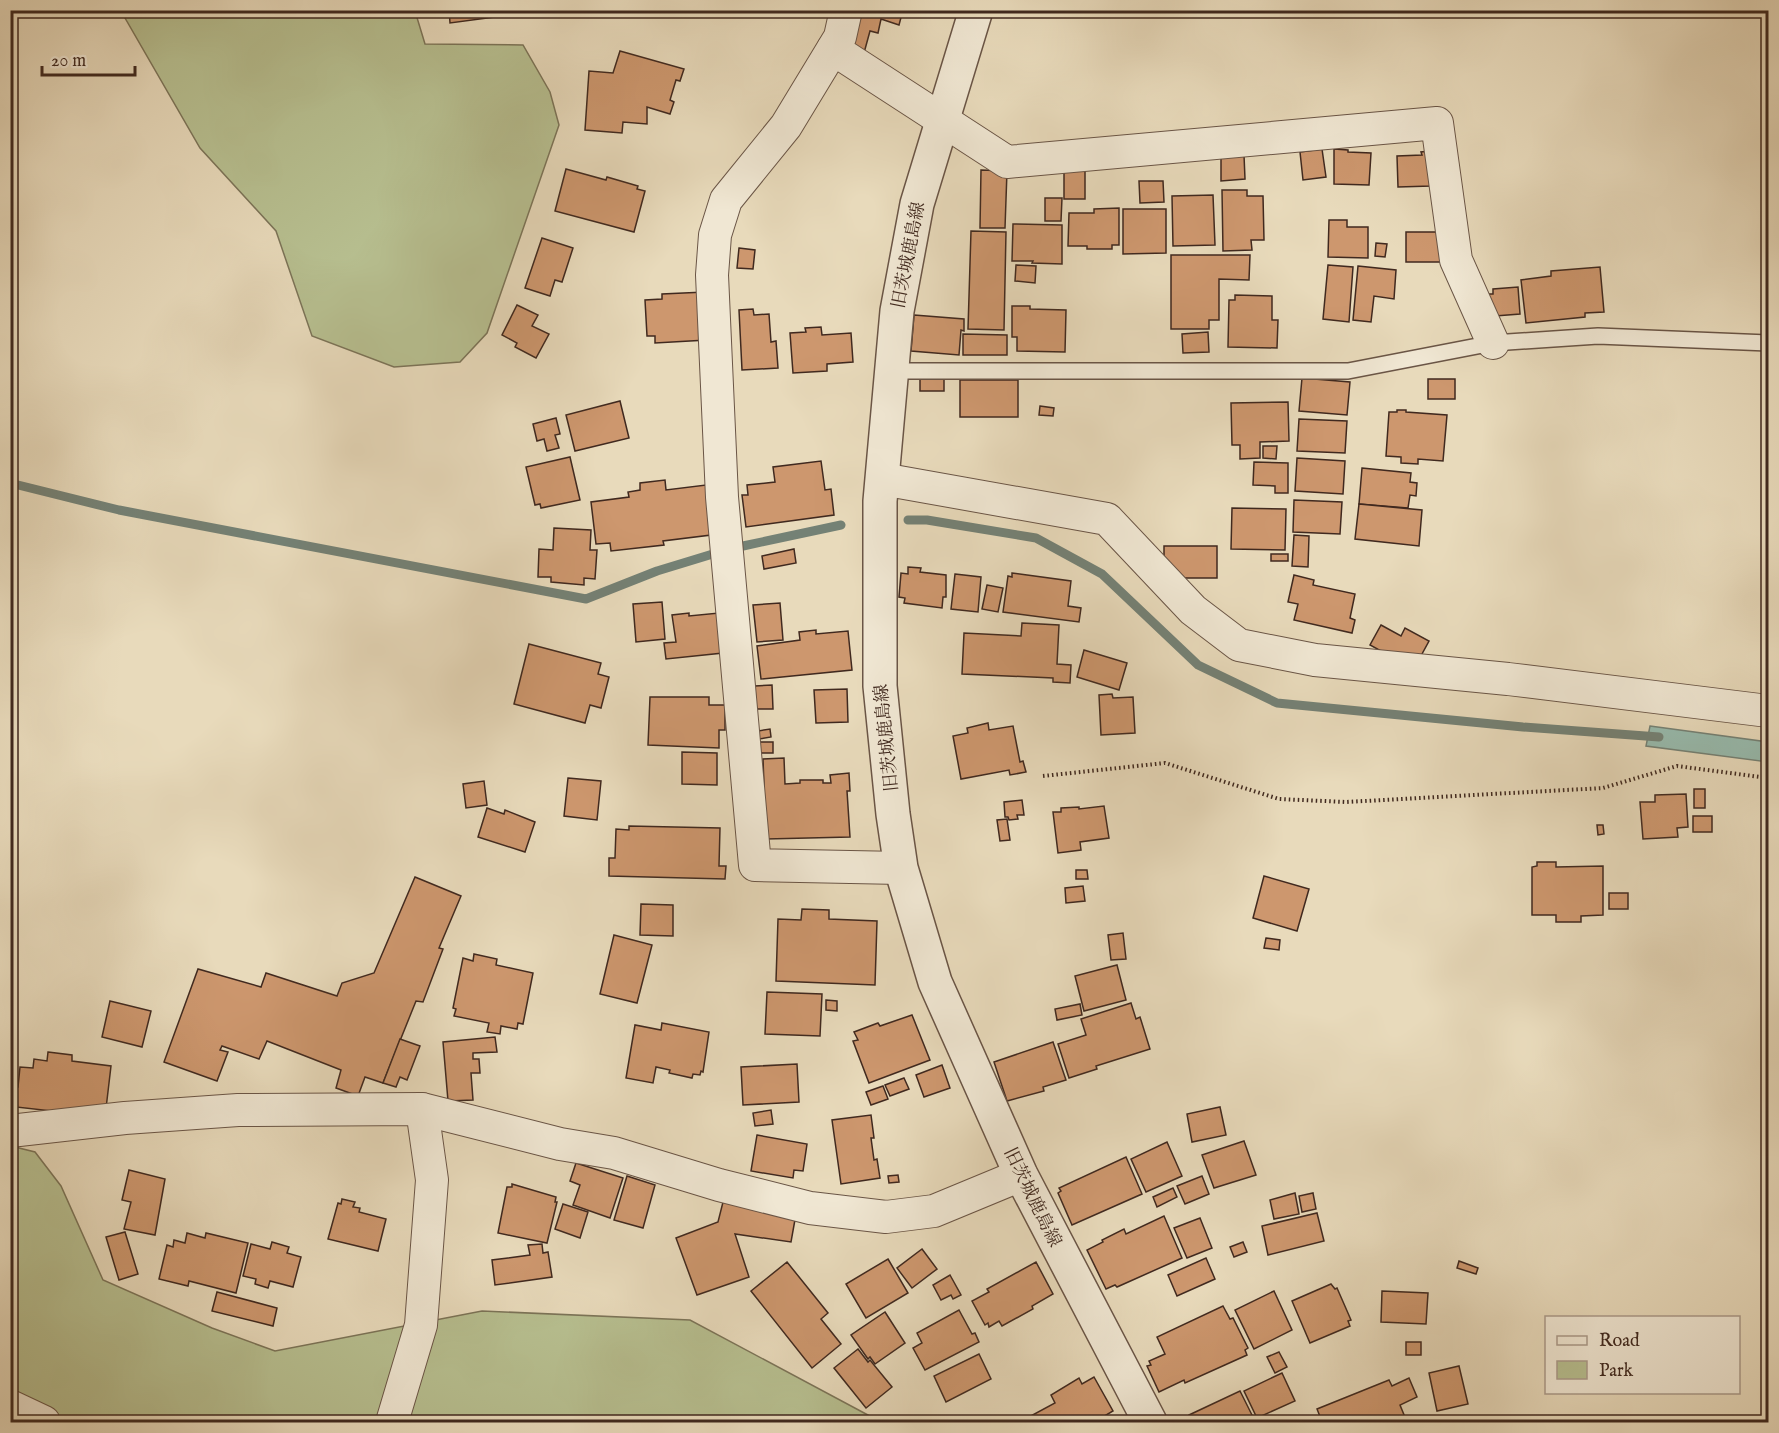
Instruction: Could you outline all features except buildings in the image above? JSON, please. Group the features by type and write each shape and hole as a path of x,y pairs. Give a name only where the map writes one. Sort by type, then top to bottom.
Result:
{"street":[{"path":"846,10 840,37 786,126 726,200 715,235 712,274 722,496 755,866 901,868"},
{"name":"旧茨城鹿島線","path":"976,10 917,204 897,311 880,501 880,686 893,814 901,868 935,982 1021,1175 1150,1422"},
{"path":"833,49 1007,162 1437,123 1456,260 1493,343"},
{"path":"882,479 1107,519 1193,610 1239,645 1315,660 1509,679 1768,711"},
{"path":"10,1131 125,1118 238,1110 422,1109 560,1144 614,1153 720,1185 810,1208 886,1217 934,1211 1021,1175"},
{"path":"392,1422 421,1325 432,1180 422,1109"},
{"path":"10,1406 44,1422"}],"lane":[{"path":"891,371 1348,371 1493,343 1598,336 1768,343"}],"path":[{"path":"1043,776 1165,763 1279,799 1346,801 1603,788 1677,766 1768,778"}],"green space":[{"path":"121,11 415,11 425,44 523,45 550,92 559,125 487,333 460,362 394,367 312,336 276,231 200,148"},
{"path":"11,1146 35,1152 61,1186 103,1280 212,1328 275,1351 482,1311 690,1320 881,1422 57,1422 11,1406"}],"water":[{"path":"1650,726 1768,742 1768,762 1646,746"}],"waterway":[{"path":"10,483 119,510 586,599 657,571 716,553"},
{"path":"908,520 927,520 1036,538 1102,574 1198,665 1277,703 1523,727 1659,737"},
{"path":"743,546 841,525"}]}
